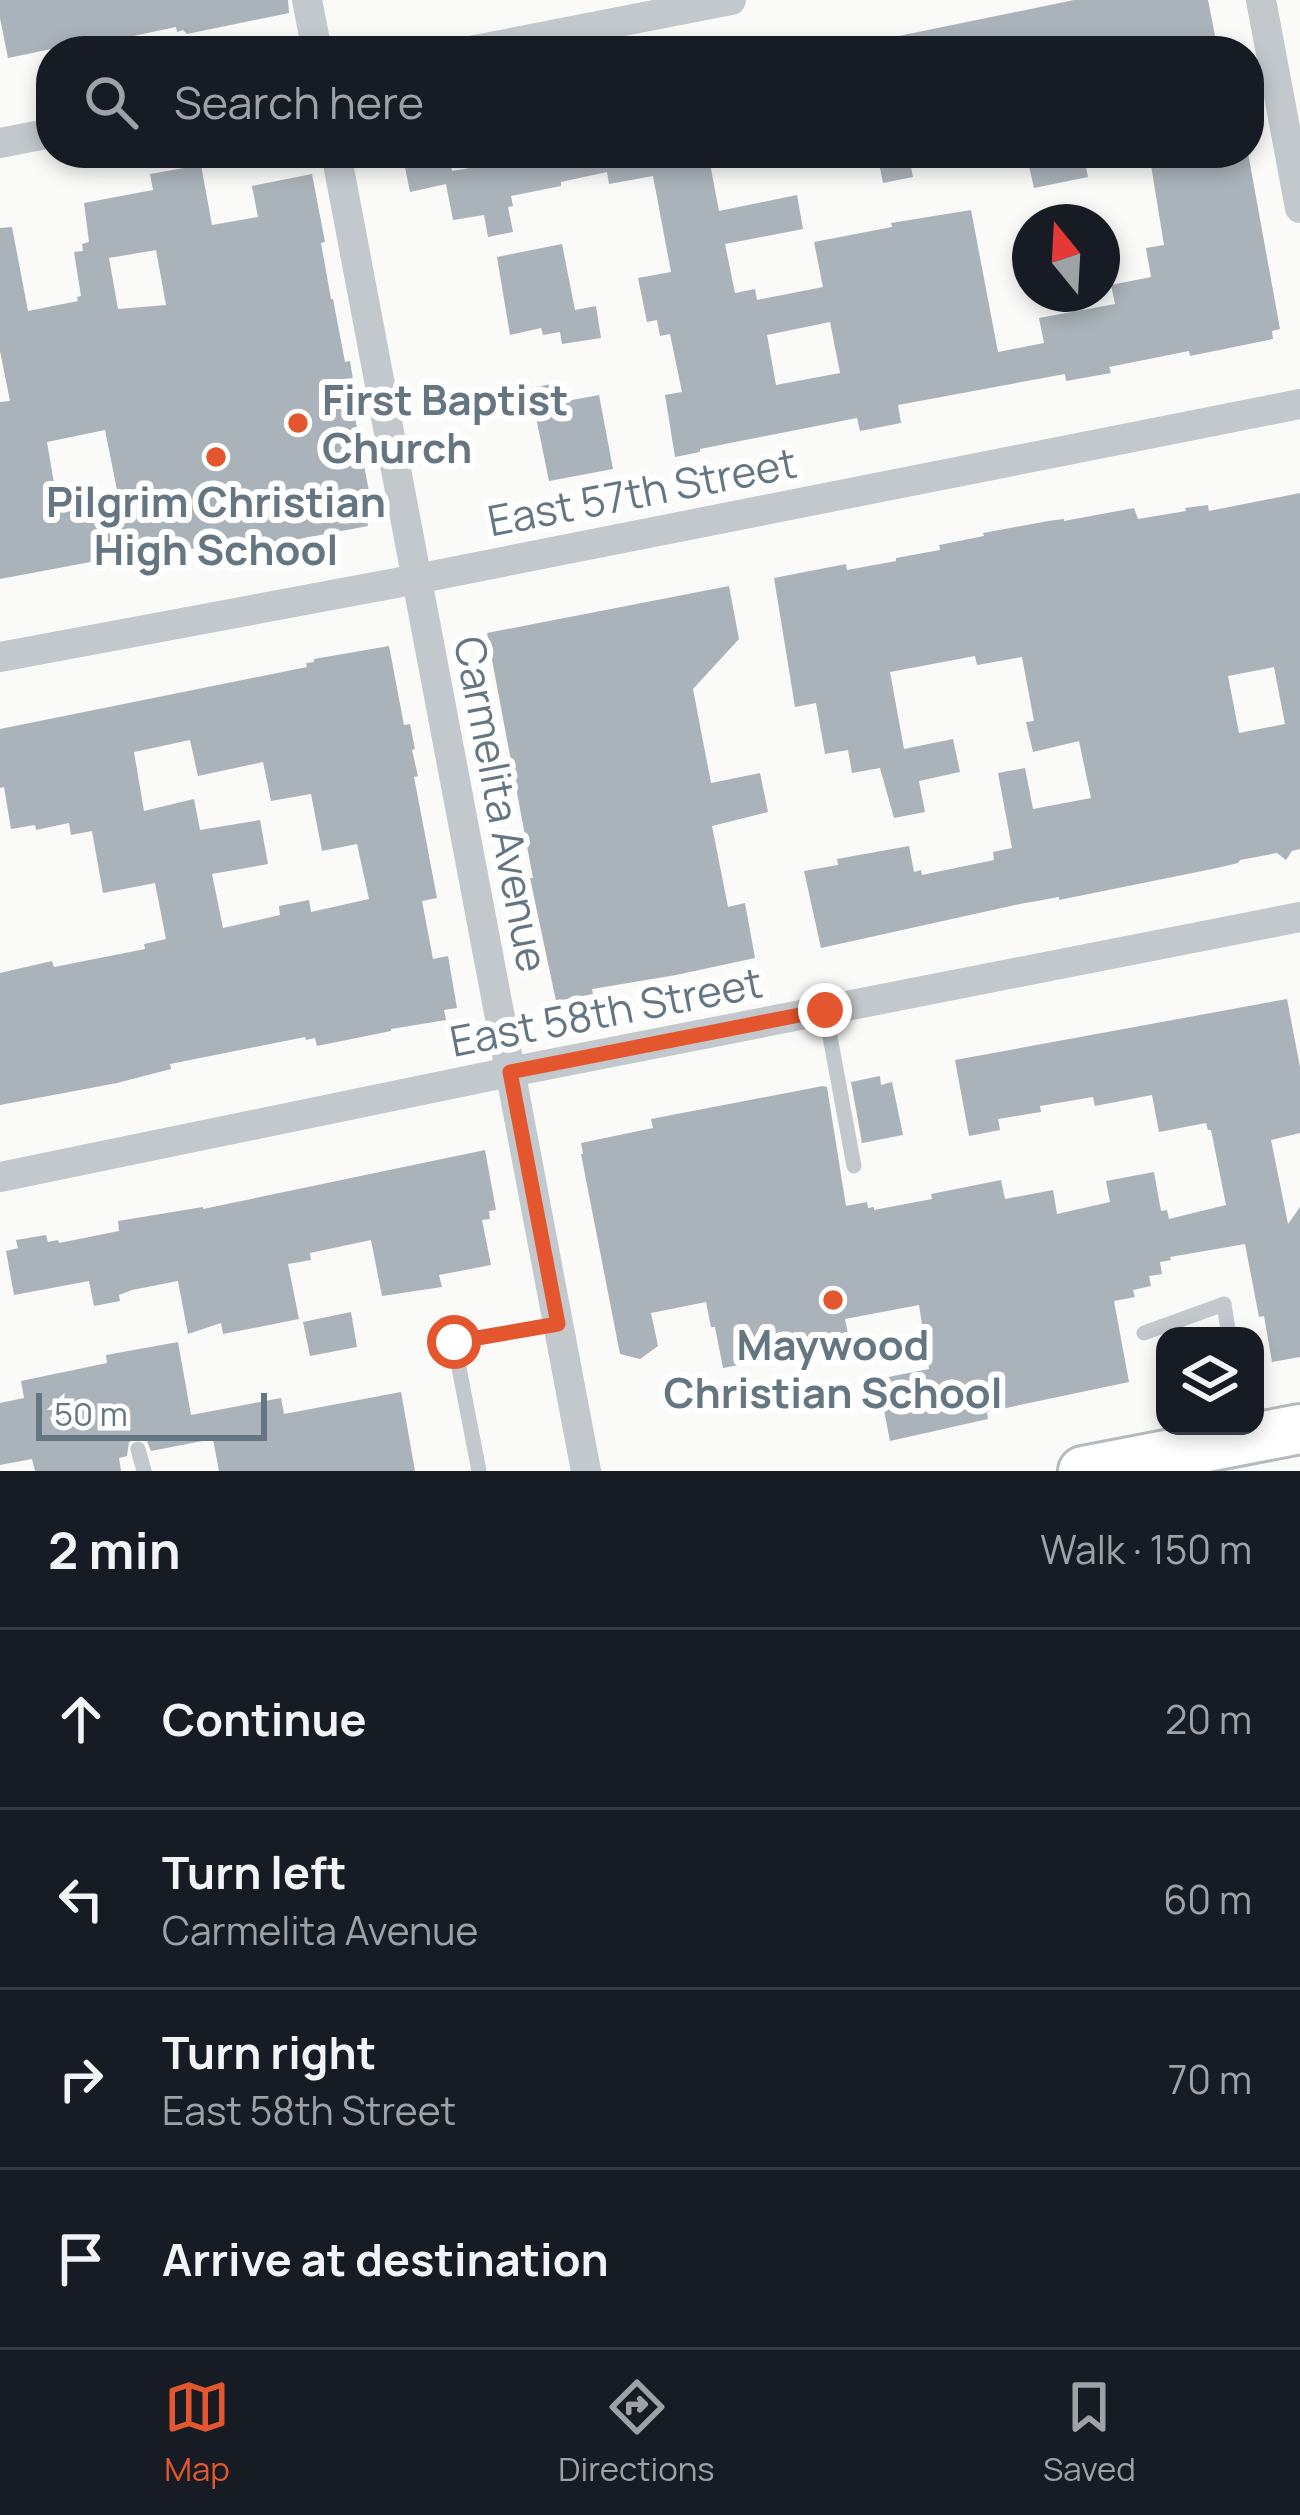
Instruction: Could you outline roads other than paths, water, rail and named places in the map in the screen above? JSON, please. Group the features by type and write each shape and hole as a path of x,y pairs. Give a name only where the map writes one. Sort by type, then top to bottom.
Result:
{"main road":[{"path":"1264,1432 1299,1433"},
{"path":"1082,1471 1232,1435"}],"street":[{"path":"307,0 314,36"},
{"path":"546,36 730,0"},
{"path":"1261,0 1300,208"},
{"path":"0,143 36,136"},
{"name":"Carmelita Avenue","path":"339,168 586,1471"},
{"name":"East 57th Street","path":"0,657 1300,404"},
{"name":"East 58th Street","path":"0,1177 1300,916"}],"lane":[{"path":"825,1010 854,1166"},
{"path":"1161,1327 1224,1304 1227,1327"},
{"path":"479,1471 454,1342 558,1324"},
{"path":"1144,1333 1156,1329"},
{"path":"138,1449 144,1471"}],"place":[{"name":"First Baptist Church","path":"298,423"},
{"name":"Pilgrim Christian High School","path":"216,457"},
{"name":"Maywood Christian School","path":"833,1300"}]}
